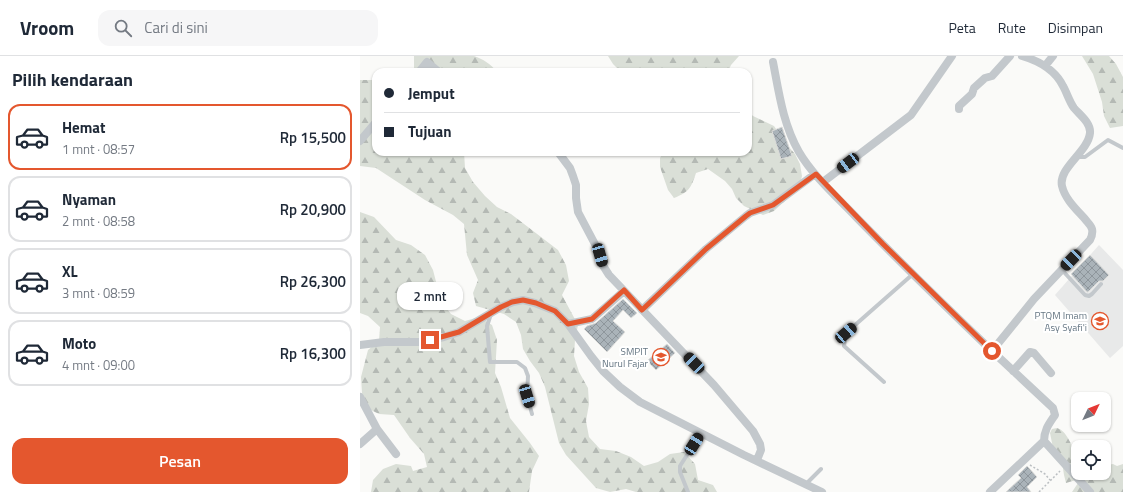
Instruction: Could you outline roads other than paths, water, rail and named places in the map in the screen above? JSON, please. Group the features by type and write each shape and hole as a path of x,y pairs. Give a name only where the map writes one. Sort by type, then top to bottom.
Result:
{"street":[{"path":"823,182 911,115 952,56"},
{"path":"959,109 959,106 972,94 974,88 985,78 992,76 1010,56"},
{"path":"992,351 1034,299 1090,240 1093,233 1090,225 1068,200 1062,184 1064,175 1088,142 1090,129 1070,102 1061,82 1045,66 1030,58 1022,56"},
{"path":"1045,66 1053,56"},
{"path":"422,68 427,62 434,68"},
{"path":"772,62 788,128 800,153 816,174 913,274 1053,408 1055,415 1047,426 1044,441 990,492"},
{"path":"360,142 372,127"},
{"path":"561,156 570,168 576,184 578,212 598,248 602,264 609,275 709,380 753,431 760,444 761,450 757,460"},
{"path":"642,310 706,249 746,216 750,213 773,205 816,174"},
{"path":"568,324 592,319 624,290"},
{"path":"360,345 384,342 420,342 444,337 459,332 512,302 523,300 536,303 555,311 568,324 604,371 620,387 640,402 822,492"},
{"path":"1013,371 1030,352 1034,353 1051,373"},
{"path":"360,397 378,429 396,454"},
{"path":"360,444 378,429"},
{"path":"1044,441 1090,492"}],"lane":[{"path":"1076,157 1085,157 1108,140 1123,148"},
{"path":"1062,270 1085,295 1089,296 1092,294 1101,284"},
{"path":"884,382 844,346 846,333 913,274"},
{"path":"491,313 487,326 490,362 517,362 525,368 528,376 527,396 532,414"},
{"path":"688,492 680,472 680,466 701,433"},
{"path":"806,484 821,469"}],"place":[{"name":"PTQM Imam Asy Syafi'i","path":"1100,321"},
{"name":"SMPIT Nurul Fajar","path":"661,357"}]}
